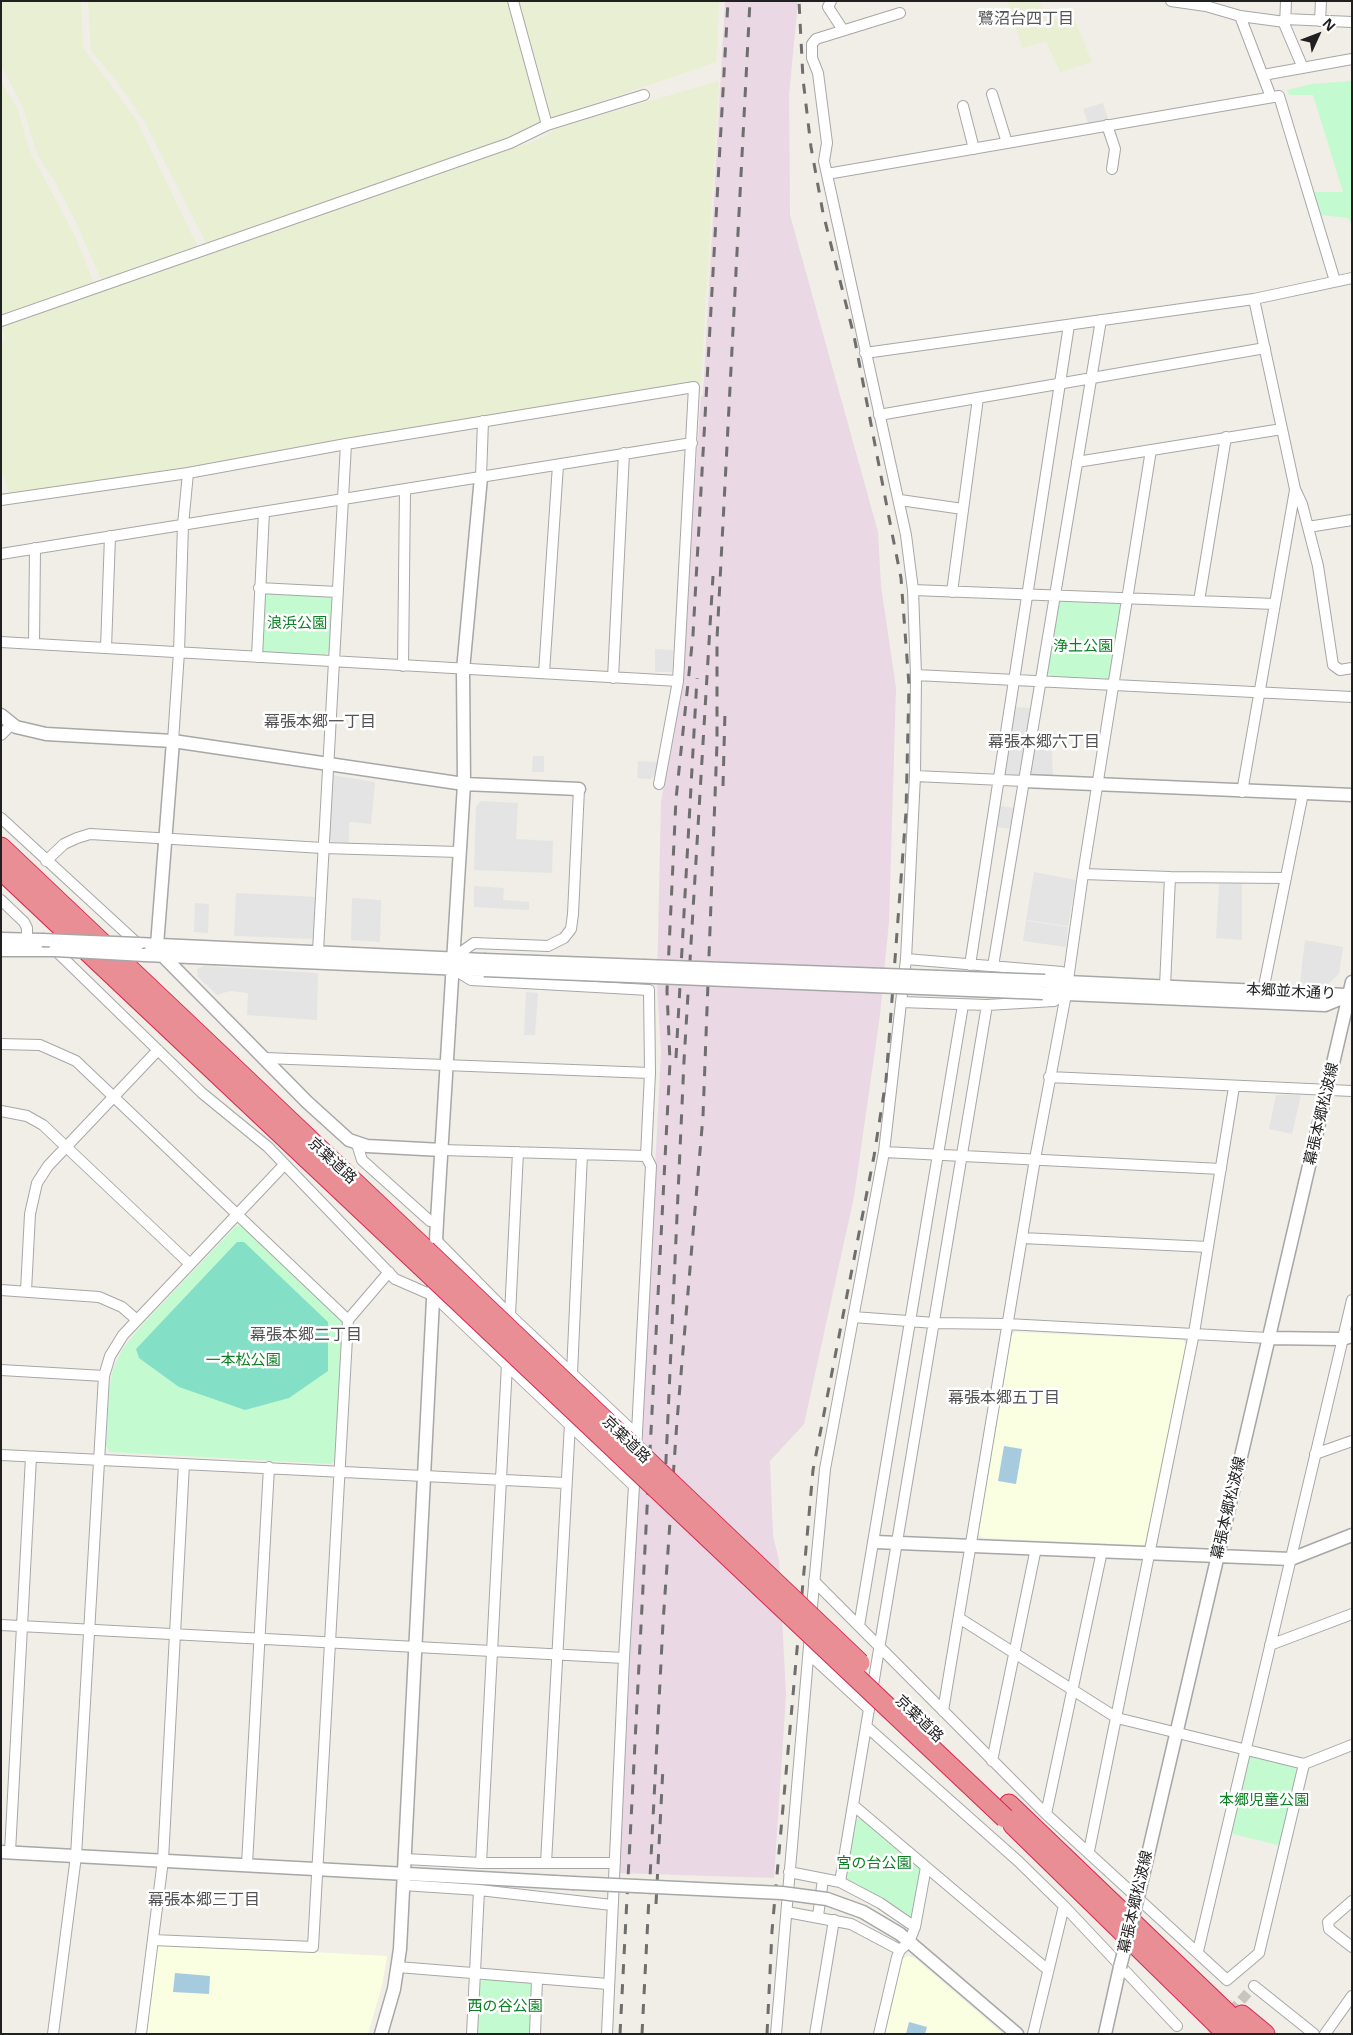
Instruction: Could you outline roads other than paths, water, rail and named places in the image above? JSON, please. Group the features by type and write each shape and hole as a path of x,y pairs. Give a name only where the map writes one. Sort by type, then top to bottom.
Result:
{"highway":[{"name":"京葉道路","path":"1,847 428,1252 1007,1811 1227,2034"},
{"name":"京葉道路","path":"1,870 428,1252"},
{"name":"京葉道路","path":"1007,1811 1172,1960 1249,2034"},
{"path":"1172,1960 1265,2034"},
{"path":"1200,2008 1221,2034"}],"street":[{"path":"513,1 547,125"},
{"path":"831,1 828,7 843,30"},
{"path":"1171,1 1206,6 1240,16 1285,21 1352,22"},
{"path":"1286,1 1285,21 1303,68"},
{"path":"1320,21 1321,1"},
{"path":"776,2034 814,1581 826,1469 884,1152 906,959 915,776 916,675 913,590 900,500 865,353 824,161 827,143 818,73 812,58 812,44 816,39 900,13"},
{"path":"1240,16 1271,97"},
{"path":"1263,75 1352,58"},
{"path":"992,94 1007,143"},
{"path":"1,321 510,143 547,125 644,95"},
{"path":"827,174 1279,96 1335,281"},
{"path":"963,106 974,149"},
{"path":"1107,125 1114,149 1112,169"},
{"path":"865,353 1254,299 1352,278"},
{"path":"1254,299 1295,489 1308,527 1318,566 1333,665 1340,670 1352,668"},
{"path":"993,966 1101,320"},
{"path":"970,965 1069,324"},
{"path":"879,415 1091,380 1265,348"},
{"path":"1,500 188,473 346,444 694,387 678,681 659,784"},
{"path":"952,592 978,398"},
{"path":"381,2034 398,1967 404,1879 434,1296 428,1252 437,1221 442,1150 464,784 463,670 481,477 483,421"},
{"path":"1078,462 1282,429"},
{"path":"1199,601 1226,437"},
{"path":"1,554 692,443"},
{"path":"318,951 346,444"},
{"path":"943,1711 1049,1077 1067,988 1083,874 1151,450"},
{"path":"613,678 624,454"},
{"path":"544,673 558,465"},
{"path":"188,473 183,525 179,652 159,950 307,1102 349,1140 357,1144 442,1150 646,1156"},
{"path":"1242,792 1295,489"},
{"path":"403,666 405,490"},
{"path":"900,500 963,509"},
{"path":"257,657 264,512"},
{"path":"1308,527 1352,520"},
{"path":"106,648 110,536"},
{"path":"34,644 35,548"},
{"path":"259,588 337,592"},
{"path":"913,590 1275,604"},
{"path":"1,642 678,681"},
{"path":"916,675 1352,697"},
{"path":"1,715 12,724 25,730 46,734 173,741 464,784 579,789 571,929 564,938 548,946 474,943 453,964 159,950 138,944 1,939"},
{"path":"1,735 12,724"},
{"path":"915,776 1098,786 1352,795"},
{"path":"1263,991 1303,793"},
{"path":"1,818 138,944"},
{"path":"46,861 64,844 90,834 323,848 459,852"},
{"path":"1083,874 1286,878"},
{"path":"1166,986 1170,877"},
{"path":"1,900 24,922 27,928 27,940"},
{"path":"1,950 55,950 145,955 159,950 318,951 453,964 471,980 648,990 650,1073 646,1156 651,1166 624,1658 607,2034"},
{"path":"55,950 202,1093 268,1147 389,1272 408,1286 434,1296 570,1423 634,1486"},
{"path":"906,959 1062,972 1067,988"},
{"name":"本郷並木通り","path":"453,964 1067,988 1325,1005 1350,995"},
{"name":"幕張本郷松波線","path":"1105,2034 1352,982"},
{"name":"本郷並木通り","path":"1067,988 1166,986 1350,995"},
{"path":"901,1002 987,1005 1054,1000 1067,988"},
{"path":"859,1626 963,1004"},
{"path":"840,1882 867,1727 878,1646 898,1543 987,1005"},
{"path":"1,1044 40,1045 67,1055 84,1068 348,1320"},
{"path":"26,1291 32,1198 43,1173 158,1050"},
{"path":"265,1058 650,1073"},
{"path":"1049,1077 1352,1091"},
{"path":"1089,1851 1194,1333 1234,1087"},
{"path":"1,1111 12,1112 35,1120 190,1264"},
{"path":"357,1144 362,1160 430,1221 437,1221"},
{"path":"510,1315 518,1152"},
{"path":"884,1152 1221,1168"},
{"path":"572,1373 582,1154"},
{"path":"53,2034 76,1856 104,1376 117,1344 137,1320 284,1165"},
{"path":"1022,1238 1208,1247"},
{"path":"428,1252 510,1315 637,1435"},
{"path":"153,1940 313,1947 348,1320 389,1272"},
{"path":"1,1290 99,1297 122,1306 137,1320"},
{"path":"1198,1951 1315,1454 1347,1338 1352,1300"},
{"path":"853,1317 911,1322 1007,1324 1268,1338 1347,1338"},
{"path":"481,1863 507,1364"},
{"path":"1,1370 104,1376"},
{"path":"546,1863 565,1483 570,1423"},
{"path":"1315,1454 1352,1441"},
{"path":"1,1454 565,1483"},
{"path":"31,1456 22,1626 5,1852 318,1868 479,1890 612,1905"},
{"path":"141,2034 163,1860 184,1464"},
{"path":"247,1864 269,1467"},
{"path":"874,1542 1291,1559 1352,1535"},
{"path":"992,1761 1036,1548"},
{"path":"1046,1814 1102,1551"},
{"path":"814,1581 1046,1814 1089,1851 1227,1980 1259,1953 1304,1764"},
{"path":"1270,1645 1352,1614"},
{"path":"959,1618 1116,1718 1304,1764 1352,1745"},
{"path":"1,1625 624,1658"},
{"path":"809,1654 869,1709"},
{"path":"867,1727 1018,1861 1064,1906 1177,2026"},
{"path":"853,1805 1048,1970"},
{"path":"405,1859 481,1863 615,1863"},
{"path":"879,2034 905,1946 915,1927 926,1867"},
{"path":"789,1872 840,1882 880,1904 915,1927"},
{"path":"818,1916 823,1878"},
{"path":"404,1879 573,1882 782,1893 827,1899 863,1912 900,1934 905,1946"},
{"path":"472,2034 479,1890"},
{"path":"1352,1901 1328,1922 1329,1929 1352,1948"},
{"path":"1033,2034 1064,1906"},
{"path":"787,1912 818,1916 851,1924 905,1946 1017,2034"},
{"path":"816,2034 834,1920"},
{"path":"398,1967 608,1984"},
{"path":"535,2034 537,1979"},
{"path":"1254,1986 1314,2034"},
{"path":"1325,2034 1352,1996"}],"water":[{"path":"1004,1446 1022,1449 1016,1484 998,1481"},
{"path":"175,1973 210,1976 209,1994 173,1992"},
{"path":"909,2022 927,2027 925,2034 906,2034"}],"tunnel":[{"path":"1211,2034 1254,1986"}],"railway":[{"path":"620,2034 670,1062 667,991 676,799 693,635 728,1"},
{"path":"642,2034 663,1623 677,1421 703,1116 717,743 717,639 750,1"},
{"path":"767,2034 772,1931 813,1470 874,1156 886,1080 906,812 909,685 901,578 854,336 823,213 811,147 803,79 799,1"},
{"path":"664,1504 684,1061 713,576"},
{"path":"676,1058 697,678"},
{"path":"723,786 725,711"},
{"path":"656,1904 663,1767"}],"district":[{"name":"鷺沼台四丁目","path":"1026,19"},
{"name":"幕張本郷一丁目","path":"320,722"},
{"name":"幕張本郷六丁目","path":"1044,742"},
{"name":"幕張本郷二丁目","path":"306,1335"},
{"name":"幕張本郷五丁目","path":"1004,1398"},
{"name":"幕張本郷三丁目","path":"204,1900"}],"park label":[{"name":"浪浜公園","path":"297,624"},
{"name":"浄土公園","path":"1083,647"},
{"name":"一本松公園","path":"243,1361"},
{"name":"本郷児童公園","path":"1264,1801"},
{"name":"宮の台公園","path":"874,1864"},
{"name":"西の谷公園","path":"505,2007"}]}
